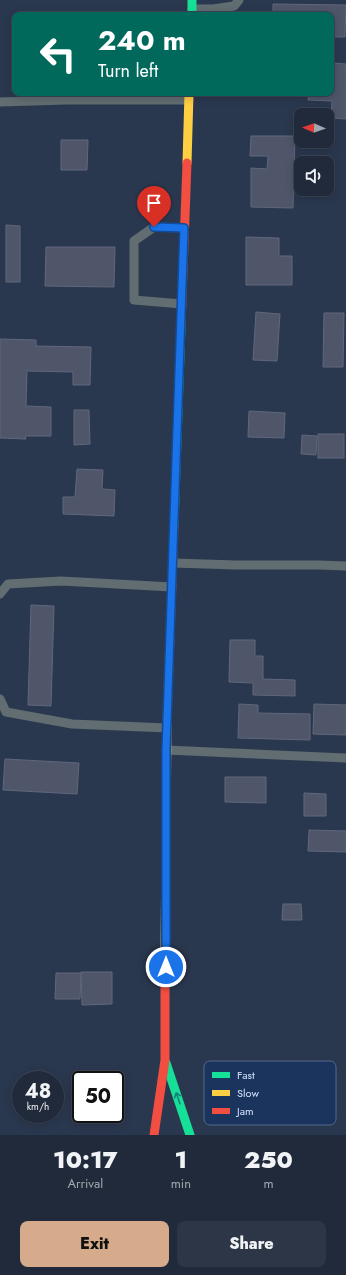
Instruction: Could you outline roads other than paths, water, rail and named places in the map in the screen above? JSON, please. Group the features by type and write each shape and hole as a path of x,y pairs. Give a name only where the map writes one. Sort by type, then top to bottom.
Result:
{"main road":[{"path":"154,1135 166,1060 166,750 189,97"},
{"path":"166,1060 190,1135"}],"lane":[{"path":"192,8 213,9 234,6 239,0"},
{"path":"0,102 189,97"},
{"path":"182,304 134,300 134,241 154,227 184,228"},
{"path":"173,563 346,566"},
{"path":"0,594 8,584 61,581 172,587"},
{"path":"0,700 6,712 72,724 167,728"},
{"path":"166,750 346,758"}]}
